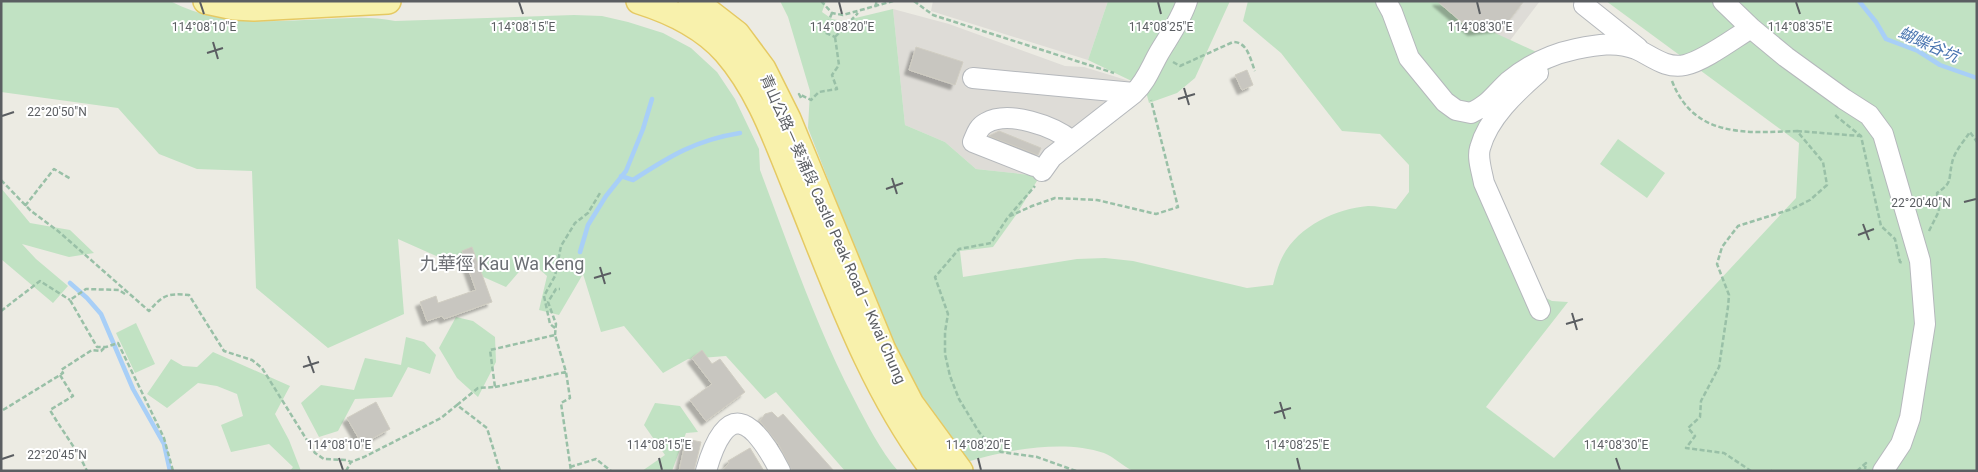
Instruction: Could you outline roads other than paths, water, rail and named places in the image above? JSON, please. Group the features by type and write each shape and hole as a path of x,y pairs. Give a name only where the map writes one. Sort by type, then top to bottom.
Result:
{"main road":[{"path":"206,1 234,7 254,8 388,1"},
{"name":"青山公路－葵涌段 Castle Peak Road – Kwai Chung","path":"639,1 674,14 710,36 725,50 749,83 779,147 870,367 904,428 934,471"},
{"name":"青山公路－葵涌段 Castle Peak Road – Kwai Chung","path":"691,1 737,34 763,69 788,119 883,350 911,404 960,471"}],"street":[{"path":"1072,141 1062,133 1028,121 1005,119 986,122 978,130 973,142 1038,168 1139,89 1158,54 1180,20 1188,1"},
{"path":"1386,1 1409,58 1445,102 1462,113 1471,113 1486,106 1508,82 1540,61 1574,50 1617,44 1635,49 1656,60 1686,65 1710,54 1751,28"},
{"path":"1723,1 1751,28 1786,57 1844,99 1869,114 1883,134 1920,261 1926,324 1910,418 1901,444 1883,471"},
{"path":"1584,5 1656,60"},
{"path":"1540,310 1484,183 1480,166 1480,149 1496,117 1555,56"},
{"path":"973,78 1139,89"},
{"path":"706,471 711,453 719,436 726,428 735,424 745,424 753,429 764,443 780,471"}],"waterway":[{"name":"蝴蝶谷坑","path":"1859,1 1876,22 1886,39 1918,51 1940,65 1977,78"},
{"path":"580,252 588,225 606,196 626,171 643,129 652,99"},
{"path":"621,176 633,180 684,150 710,140 740,133"},
{"path":"70,283 101,314 133,389 164,444 170,471"}],"district":[{"name":"九華徑 Kau Wa Keng","path":"502,264"}]}
